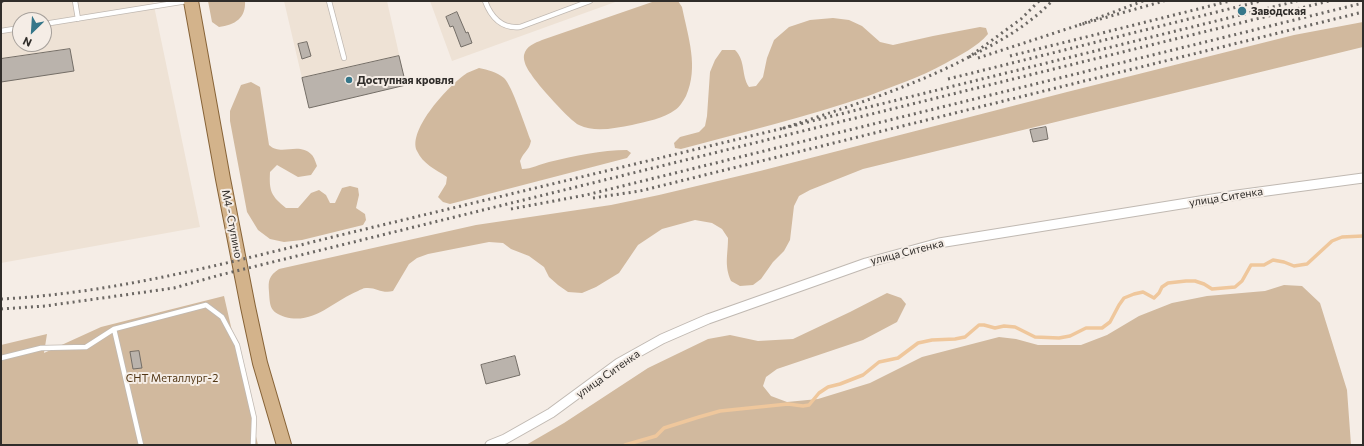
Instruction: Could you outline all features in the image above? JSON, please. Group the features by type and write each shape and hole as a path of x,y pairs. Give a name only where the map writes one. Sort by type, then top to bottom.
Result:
{"main road":[{"name":"М4 - Ступино","path":"191,1 224,186 248,307 260,363 284,445"}],"street":[{"name":"улица Ситенка","path":"490,445 505,439 551,413 619,363 662,339 708,319 866,262 939,243 1237,195 1363,178"}],"lane":[{"path":"75,1 78,18"},
{"path":"52,23 187,1"},
{"path":"329,1 344,58"},
{"path":"485,1 491,14 497,21 504,26 512,28 520,27 590,1"},
{"path":"1,31 12,29"},
{"path":"1,358 41,348 86,347 114,329 206,305 222,316 237,344 254,418 254,445"},
{"path":"114,329 141,445"}],"shaded area":[{"path":"1,1 153,1 200,227 1,263"},
{"path":"284,1 387,1 406,85 309,108"},
{"path":"430,1 618,1 452,61"}],"green space":[{"path":"208,1 245,1 244,12 235,22 219,27 212,22"},
{"path":"655,1 678,1 682,7 692,63 690,85 683,102 671,113 632,125 592,129 579,125 561,110 534,79 525,62 525,52 531,45 542,40"},
{"path":"833,18 849,20 862,26 880,42 893,45 980,27 986,28 988,34 974,47 937,68 868,96 752,130 681,149 675,148 674,143 680,137 699,132 705,126 710,72 715,60 722,50 735,50 741,59 745,78 749,87 756,86 763,77 767,58 774,40 789,27 810,20"},
{"path":"1363,22 1363,47 863,169 810,190 799,196 794,206 790,240 784,251 773,262 761,279 753,285 740,286 731,281 727,265 728,238 722,229 712,223 695,220 662,229 638,245 619,273 596,287 582,293 568,292 549,277 544,267 529,256 511,249 503,243 489,242 428,254 417,258 409,264 393,291 386,292 373,288 364,288 349,295 323,311 305,318 295,319 280,315 274,311 270,302 269,281 271,276 279,269 476,225 611,205 659,195 760,171 1294,35"},
{"path":"479,68 489,70 504,78 515,98 531,141 520,161 522,169 598,152 627,150 631,153 627,158 450,204 443,202 438,197 446,184 447,177 430,166 420,156 417,151 416,142 418,132 424,120 441,97 467,73"},
{"path":"251,82 260,87 269,145 279,150 301,149 307,151 313,156 317,166 311,175 298,177 277,165 270,172 270,184 272,193 277,200 286,208 298,208 311,193 319,190 326,195 330,203 335,203 342,188 350,186 358,188 359,195 356,208 365,214 366,220 363,225 302,240 284,242 270,239 258,230 247,212 230,121 230,111 241,85"},
{"path":"1284,285 1302,286 1320,303 1347,390 1351,445 526,445 564,423 648,368 708,339 730,335 758,341 793,339 887,293 901,298 906,304 897,322 863,340 777,369 766,377 763,386 771,396 787,402 818,399 870,383 922,357 999,337 1016,339 1038,345 1081,345 1107,335 1139,316 1172,303 1207,296 1265,291"},
{"name":"СНТ Металлург-2","path":"224,296 258,445 1,445 1,345 47,334 44,353 101,327"}],"building":[{"path":"457,12 472,43 461,47 453,26 450,27 446,17"},
{"path":"307,42 311,56 302,59 298,44"},
{"path":"70,49 74,71 1,82 1,59"},
{"path":"399,56 406,85 309,108 302,78"},
{"path":"1046,127 1048,139 1033,142 1030,130"},
{"path":"139,351 142,368 133,369 130,352"},
{"path":"515,356 520,375 486,384 481,365"}],"waterway":[{"path":"625,445 656,436 664,428 720,411 788,404 803,406 809,405 819,393 828,387 863,375 879,362 898,358 918,343 932,340 965,337 979,325 995,328 1004,326 1015,327 1035,337 1059,338 1070,336 1086,328 1102,328 1110,322 1124,298 1134,294 1143,292 1154,298 1162,287 1168,283 1186,281 1195,281 1212,289 1235,287 1242,281 1251,265 1264,265 1273,260 1294,266 1307,264 1332,241 1342,237 1363,236"}],"railway":[{"path":"1039,1 1021,19 969,57 1013,33 1043,10 1052,1"},
{"path":"1143,1 1079,25 1164,1"},
{"path":"1010,56 1230,1"},
{"path":"948,79 1261,1"},
{"path":"969,57 901,88 784,128 1297,1"},
{"path":"1,309 45,306 174,288 220,275 1329,1"},
{"path":"511,209 586,195 1363,3"},
{"path":"593,198 640,191 1363,12"},
{"path":"978,58 1079,25"},
{"path":"1,299 45,296 89,290 133,283 219,265 784,128"}],"place":[{"name":"Заводская","path":"1242,11"},
{"name":"Доступная кровля","path":"349,80"}]}
